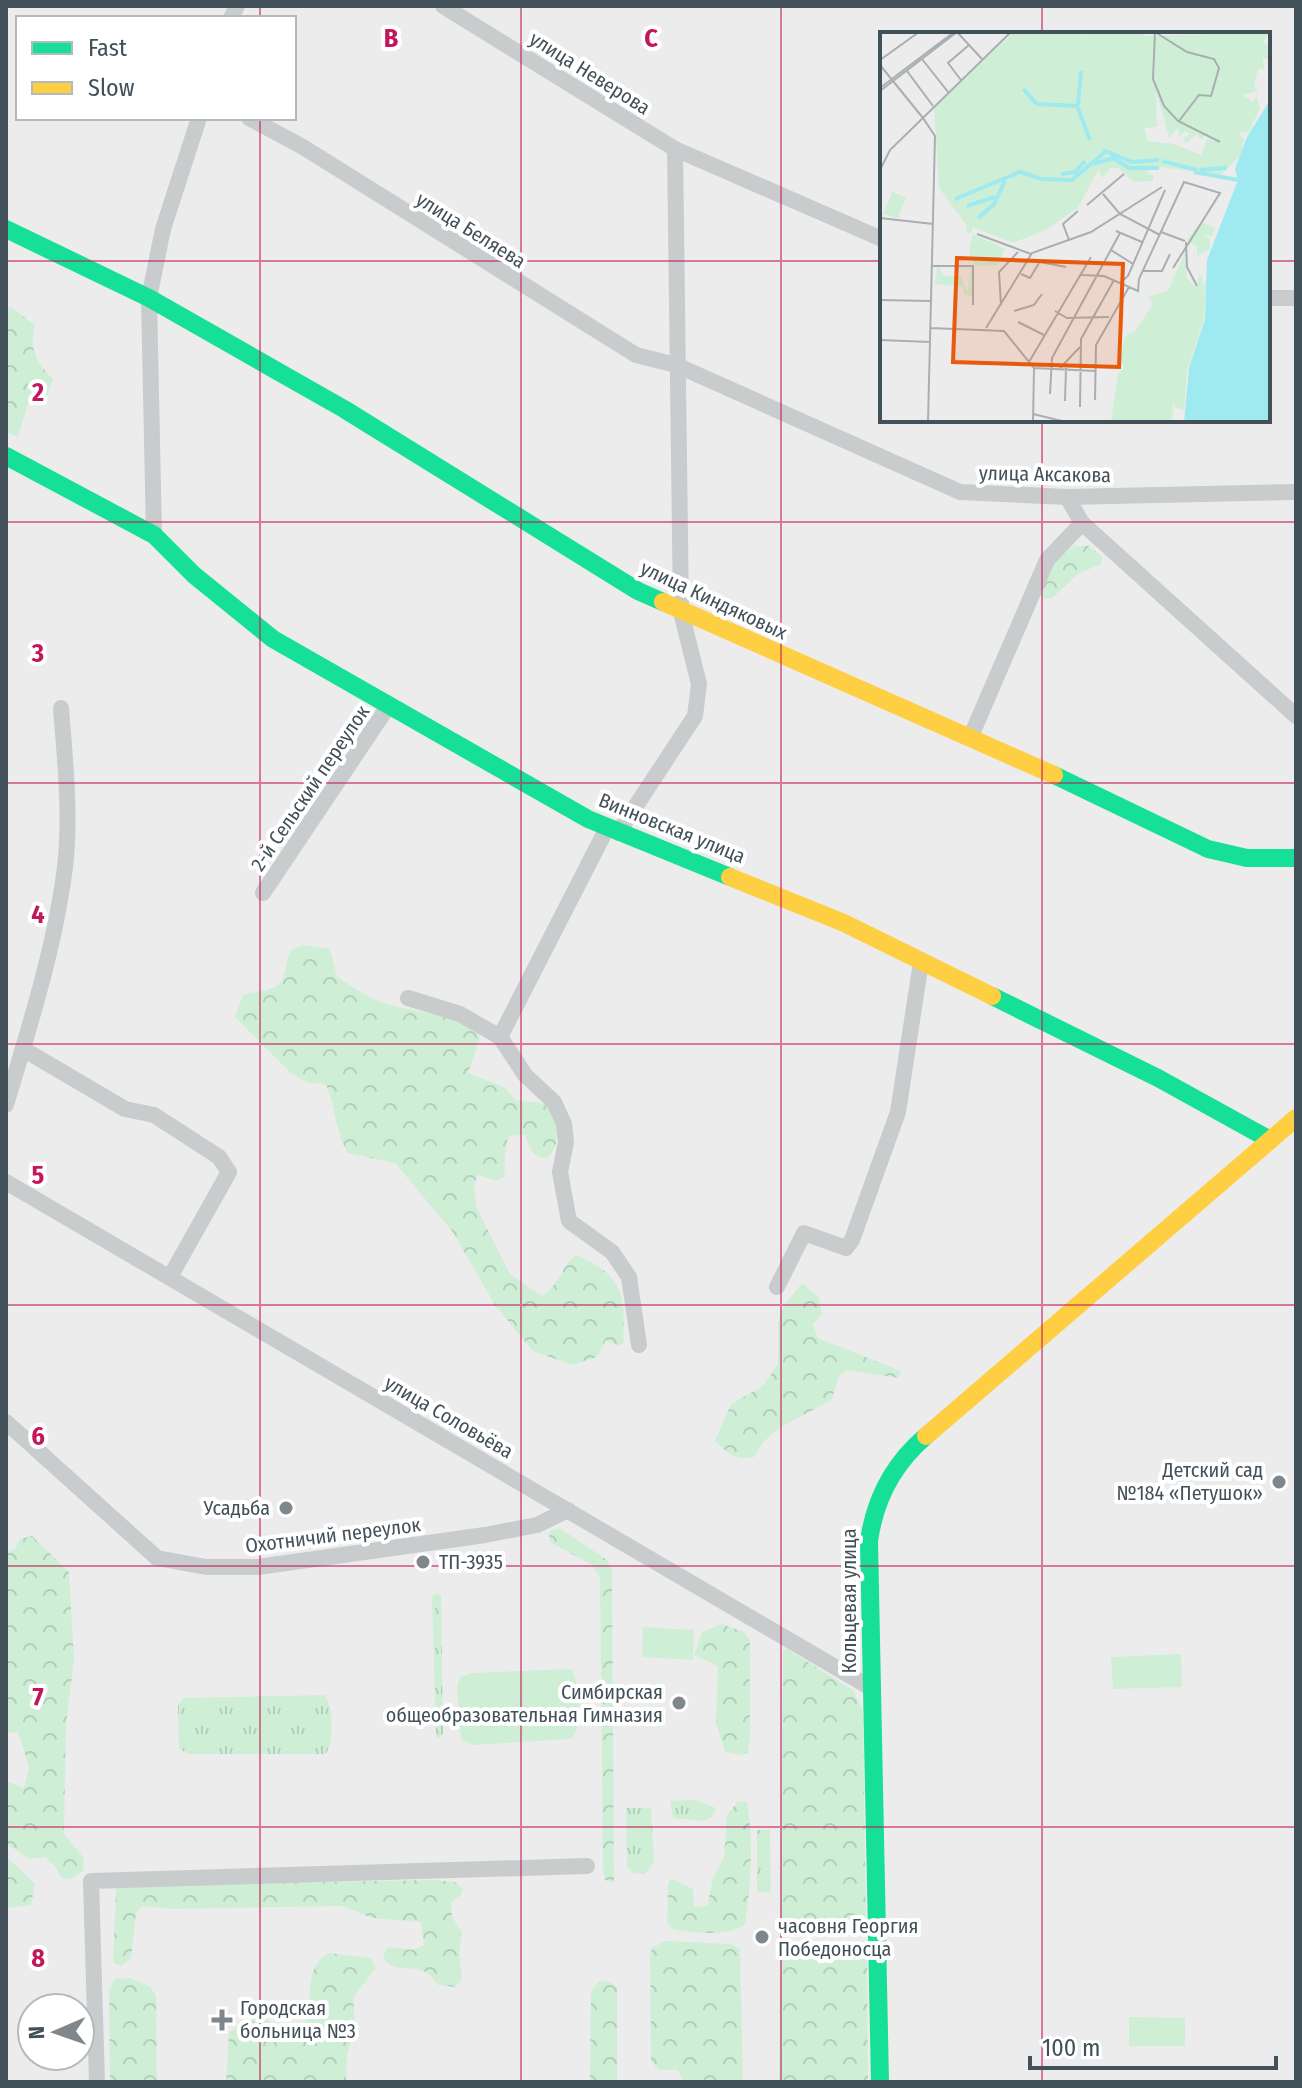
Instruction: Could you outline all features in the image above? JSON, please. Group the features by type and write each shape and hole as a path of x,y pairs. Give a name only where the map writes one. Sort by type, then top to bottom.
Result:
{"street":[{"name":"улица Неверова","path":"443,6 675,149 880,238"},
{"path":"154,535 149,298 163,229 198,120"},
{"name":"улица Беляева","path":"253,120 303,147 636,355 676,365"},
{"path":"500,1037 612,831 695,716 699,684 681,612 675,149"},
{"name":"улица Киндяковых","path":"6,229 149,298 344,409 638,591 681,612 971,736 1208,849 1247,858 1296,858"},
{"path":"1270,298 1296,298"},
{"name":"улица Аксакова","path":"676,365 960,492 1067,497 1296,492"},
{"name":"Винновская улица","path":"6,456 154,535 194,575 273,639 612,831 730,874 921,962 1158,1078 1270,1140"},
{"path":"1067,497 1082,523 1296,716"},
{"path":"971,736 1047,560 1082,523"},
{"name":"2-й Сельский переулок","path":"263,893 389,705"},
{"path":"6,1105 23,1049 65,868 68,812 61,708"},
{"path":"777,1287 804,1233 846,1248 852,1240 898,1112 921,962"},
{"path":"408,998 460,1014 500,1037 525,1075 554,1102 564,1124 566,1142 560,1172 569,1221 612,1252 629,1277 639,1345"},
{"path":"23,1049 125,1109 154,1115 219,1157 229,1172 170,1277"},
{"name":"Кольцевая улица","path":"880,2082 871,1688 871,1511 880,1487 897,1463 1296,1118"},
{"name":"улица Соловьёва","path":"6,1182 871,1688"},
{"name":"Охотничий переулок","path":"6,1422 157,1558 206,1567 258,1567 485,1535 537,1525 568,1510"},
{"path":"97,2082 91,1881 587,1866"}],"green space":[{"path":"11,307 35,325 35,355 53,379 47,396 28,403 18,437 6,432 6,308"},
{"path":"1073,546 1088,546 1102,556 1101,564 1078,574 1052,598 1044,599 1038,594 1049,566"},
{"path":"303,945 330,949 337,977 370,997 393,1006 449,1018 473,1029 480,1037 468,1073 506,1088 515,1100 550,1104 557,1132 552,1152 547,1158 538,1156 532,1151 525,1135 509,1136 504,1177 497,1181 478,1175 474,1184 476,1206 510,1274 542,1296 576,1255 604,1270 618,1288 622,1299 623,1344 618,1346 606,1340 597,1357 572,1365 533,1351 495,1305 452,1231 395,1163 348,1153 340,1137 326,1085 306,1082 291,1073 235,1017 243,995 269,989 281,982 291,950"},
{"path":"802,1283 819,1298 822,1314 813,1324 818,1338 901,1371 898,1378 848,1370 839,1376 832,1399 778,1430 754,1457 737,1457 715,1441 731,1404 763,1386 778,1363 778,1323 783,1307"},
{"path":"553,1529 561,1529 607,1560 612,1569 614,1883 605,1880 603,1869 600,1577 592,1565 550,1542 549,1533"},
{"path":"32,1536 69,1572 74,1660 66,1724 64,1834 84,1858 83,1871 71,1879 61,1878 56,1867 45,1857 29,1859 6,1843 6,1781 24,1788 29,1767 18,1732 6,1733 6,1553 15,1549 20,1539"},
{"path":"437,1593 441,1596 443,1735 439,1739 436,1736 432,1596"},
{"path":"721,1624 744,1632 750,1641 750,1740 748,1752 742,1755 725,1752 716,1723 718,1666 694,1655 702,1632"},
{"path":"643,1627 694,1630 693,1660 642,1657"},
{"path":"787,1649 853,1690 863,1711 866,1933 780,1934 783,1651"},
{"path":"1181,1654 1182,1687 1113,1689 1111,1657"},
{"path":"571,1669 580,1706 577,1726 570,1739 473,1745 461,1739 457,1686 460,1677 471,1673"},
{"path":"325,1695 332,1725 325,1754 189,1754 179,1749 178,1705 183,1698"},
{"path":"695,1800 716,1808 712,1817 704,1821 673,1818 670,1801"},
{"path":"738,1801 747,1802 751,1848 745,1924 720,1932 672,1929 667,1922 668,1883 672,1879 693,1889 694,1906 707,1907 713,1878 724,1857 727,1815"},
{"path":"626,1808 651,1808 654,1861 645,1874 633,1873 627,1867"},
{"path":"757,1830 770,1830 771,1892 757,1892"},
{"path":"6,1856 35,1884 31,1905 6,1908"},
{"path":"455,1882 463,1889 462,1894 451,1902 452,1917 462,1932 459,1953 462,1979 455,1987 438,1985 424,1972 396,1967 383,1958 387,1947 414,1950 424,1945 421,1922 372,1918 343,1906 173,1909 142,1906 136,1913 131,1958 121,1966 113,1963 116,1890 122,1885"},
{"path":"666,1941 731,1944 740,1949 743,2082 683,2082 678,2070 659,2070 651,2061 650,1954 653,1947"},
{"path":"867,1947 868,2082 779,2082 780,1948"},
{"path":"329,1953 371,1958 376,1968 353,1998 355,2028 347,2054 346,2082 226,2082 229,2032 258,2018 269,2021 285,2032 301,2030 309,2011 314,1969"},
{"path":"130,1978 150,1986 156,1996 157,2082 110,2082 109,1990 115,1979"},
{"path":"599,1981 611,1982 617,1988 617,2082 590,2082 591,1991"},
{"path":"1129,2017 1185,2018 1185,2046 1129,2046"}],"traffic: fast":[{"path":"6,229 149,298 344,409 638,591 663,602"},
{"path":"6,456 154,535 194,575 273,639 588,819 730,877"},
{"path":"1054,775 1208,849 1247,858 1296,858"},
{"path":"992,996 1158,1078 1270,1140"},
{"path":"880,2082 869,1541 876,1510 887,1483 904,1458 926,1436"}],"traffic: slow":[{"path":"663,602 1054,775"},
{"path":"730,877 844,923 992,996"},
{"path":"926,1436 1296,1118"}],"place":[{"name":"Детский сад №184 «Петушок»","path":"1279,1482"},
{"name":"Усадьба","path":"286,1508"},
{"name":"ТП-3935","path":"423,1562"},
{"name":"Симбирская общеобразовательная Гимназия","path":"679,1703"},
{"name":"часовня Георгия Победоносца","path":"762,1937"},
{"name":"Городская больница №3","path":"222,2020"}]}
